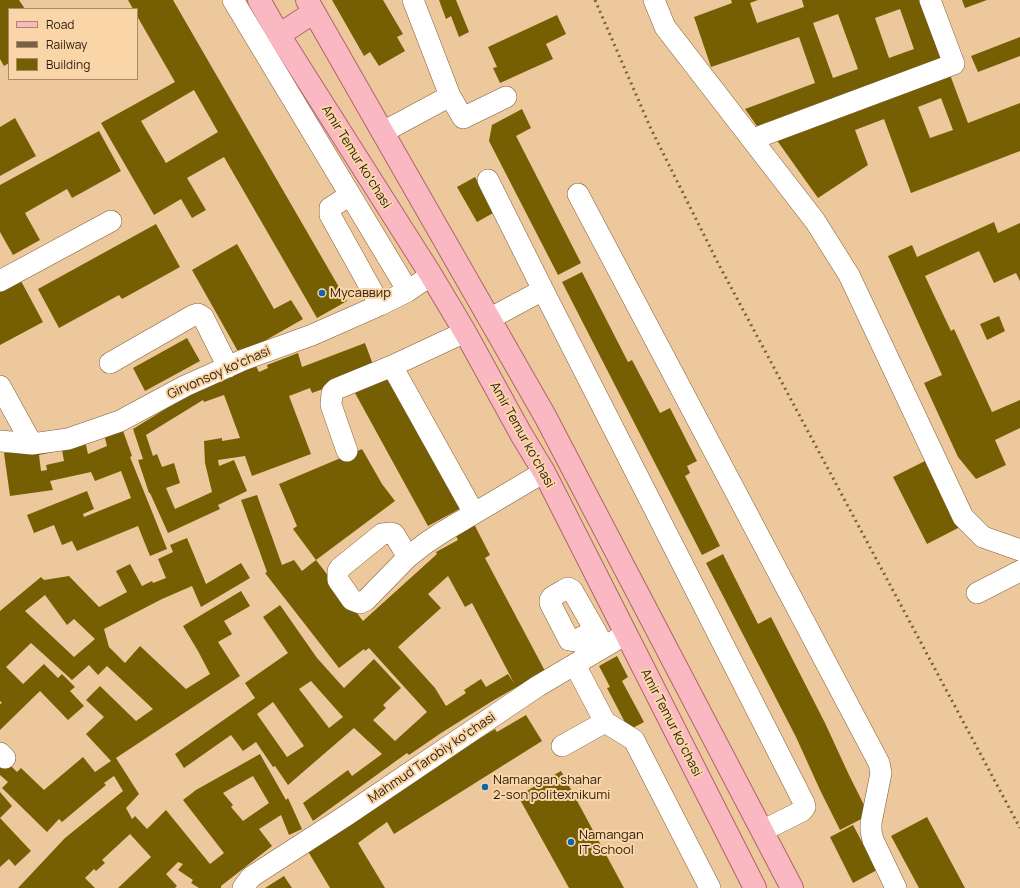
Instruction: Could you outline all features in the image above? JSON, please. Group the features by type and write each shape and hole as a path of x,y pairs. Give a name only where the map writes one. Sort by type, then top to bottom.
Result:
{"main road":[{"name":"Amir Temur koʻchasi","path":"259,0 279,35 431,275 544,472 755,888"},
{"path":"279,35 311,6 544,416 792,888"}],"street":[{"path":"233,0 408,291"},
{"path":"413,0 450,96 463,118 506,97"},
{"path":"654,0 665,27 815,221 849,275 963,517 983,537 1020,550"},
{"path":"753,139 954,64 930,0"},
{"path":"383,132 450,96"},
{"path":"488,180 804,803 805,807 802,811 762,831"},
{"path":"350,194 330,208 330,215 380,305"},
{"path":"578,194 879,763 881,773 871,822 871,831 873,840 896,888"},
{"path":"0,281 110,221"},
{"name":"Girvonsoy koʻchasi","path":"0,441 32,444 68,439 120,420 185,386 243,360 312,335 380,305 408,291 431,275"},
{"path":"489,319 543,290"},
{"path":"110,363 198,314 203,317 228,367"},
{"path":"347,451 331,405 332,393 336,389 392,366 465,332"},
{"path":"392,366 474,513"},
{"path":"0,386 32,444"},
{"path":"408,557 441,533 544,472"},
{"path":"976,593 1020,571"},
{"name":"Mahmud Tarobiy koʻchasi","path":"243,888 251,877 347,815 538,686 575,665 599,639 626,634"},
{"path":"575,665 605,722 634,740 710,888"},
{"path":"562,746 605,722"}],"building":[{"path":"0,0 19,0 24,8 8,8 8,64 4,66 0,59"},
{"path":"128,0 173,0 347,301 317,318 224,157 187,178 206,210 192,218 181,199 154,215 101,123 175,82 138,18 138,8 132,8","holes":["194,90 218,132 166,163 141,121"]},
{"path":"332,0 383,0 403,34 397,37 405,51 379,66 370,52 364,56"},
{"path":"439,0 456,0 469,32 459,37 451,16 446,19"},
{"path":"731,0 758,0 750,3 757,23 804,7 802,0 920,0 942,62 759,129 745,109 815,83 799,37 711,67 694,17 732,3","holes":["900,9 914,49 889,58 875,18","838,14 858,69 833,78 813,23"]},
{"path":"962,0 987,0 965,8"},
{"path":"557,15 566,34 546,44 553,59 500,83 493,68 497,67 488,47"},
{"path":"1020,37 1020,56 978,72 971,56"},
{"path":"949,72 968,123 1020,103 1020,151 911,193 884,119 855,130 868,165 818,198 776,139","holes":["941,98 953,130 930,138 918,107"]},
{"path":"522,109 531,128 516,136 581,263 558,275 489,141 492,125"},
{"path":"15,118 36,156 0,176 0,127"},
{"path":"99,131 121,171 72,198 67,189 25,213 40,240 13,255 0,232 0,185"},
{"path":"475,177 495,212 477,222 457,187"},
{"path":"994,222 998,233 1020,223 1020,281 1016,273 994,283 979,251 925,276 951,331 954,329 992,412 1020,400 1020,428 995,440 1006,465 976,479 958,457 924,383 942,375 888,256 912,245 917,257"},
{"path":"156,224 180,267 122,299 119,295 59,328 38,289"},
{"path":"237,244 274,309 291,300 303,319 240,355 192,270"},
{"path":"582,272 628,362 632,360 660,413 670,408 697,461 687,466 690,473 685,476 720,546 702,555 562,282"},
{"path":"21,281 43,322 0,345 0,292"},
{"path":"999,316 1005,331 987,340 980,324"},
{"path":"187,338 200,361 145,391 133,368"},
{"path":"365,343 375,370 312,393 310,388 289,396 311,454 252,476 245,456 218,460 219,466 234,460 247,491 218,505 220,509 168,533 149,493 138,460 143,459 133,429 232,368 256,366 259,372 268,368 267,365 298,353 302,367","holes":["224,395 240,438 222,441 222,438 204,441 205,463 212,492 175,509 166,488 180,483 174,463 162,467 157,454 153,456 146,435 203,400 204,402"]},
{"path":"391,373 465,506 428,526 355,393"},
{"path":"122,428 132,456 130,457 167,549 150,556 138,526 77,551 72,541 62,545 54,525 34,533 27,515 87,491 94,509 83,514 84,517 131,498 121,471 95,481 91,472 50,481 53,490 10,496 4,453 84,436 88,454 107,446 104,434","holes":["62,450 64,461 46,465 47,470 41,471 39,455"]},
{"path":"362,449 382,484 395,501 316,560 293,529 297,526 279,484"},
{"path":"929,459 962,526 927,544 893,477"},
{"path":"257,495 282,565 294,560 302,571 316,560 363,621 437,554 436,552 458,540 455,534 474,524 490,555 485,558 545,671 494,700 409,755 407,753 313,821 303,803 348,770 352,776 382,754 354,728 288,785 275,766 273,767 256,742 243,751 231,735 184,768 175,754 255,698 245,683 288,653 263,617 280,605 317,658 344,688 374,659 401,688 383,705 386,708 373,720 395,741 427,712 369,648 365,651 364,649 339,668 265,573 267,572 241,500","holes":["448,576 465,607 472,603 514,683 508,674 486,687 481,679 464,690 466,693 446,706 435,688 398,647 441,608 428,594","311,681 343,717 329,728 299,689","273,702 304,746 287,757 257,714"]},
{"path":"187,538 206,584 241,563 250,578 201,607 192,586 162,599 104,629 109,647 125,663 140,646 186,689 210,674 183,626 241,591 250,606 224,621 232,634 218,642 240,676 116,758 139,794 126,808 132,819 135,816 147,829 166,810 210,864 224,853 183,800 196,790 260,754 286,800 288,798 302,829 289,835 281,815 259,829 272,846 221,886 221,888 199,888 191,883 193,880 178,870 183,864 178,862 166,874 177,886 175,888 118,888 151,857 130,834 102,860 105,863 96,871 94,869 85,878 95,888 18,888 65,838 123,791 114,776 104,783 106,785 62,822 59,819 47,832 2,788 8,782 0,775 0,755 17,772 21,768 44,790 83,757 95,772 111,761 86,734 104,717 86,700 100,686 136,721 153,709 107,666 98,675 89,665 72,680 31,643 6,667 23,684 44,664 58,678 62,674 75,687 70,691 84,706 68,720 40,691 0,730 0,704 2,703 0,701 0,611 41,577 44,580 69,576 99,607 127,592 116,571 130,564 142,586 152,581 153,583 166,578 158,559 173,552 170,545","holes":["45,595 67,625 74,619 95,639 74,657 25,611","253,776 269,803 243,821 231,807 233,805 223,793"]},
{"path":"723,554 758,624 771,617 825,723 869,815 840,830 796,737 706,563"},
{"path":"617,656 628,677 622,681 644,722 629,730 607,688 610,687 599,666"},
{"path":"526,715 542,741 394,834 387,822 358,843 385,888 330,888 306,848 375,803 495,729 497,732"},
{"name":"Namangan IT School","path":"561,771 624,888 569,888 518,796"},
{"path":"0,792 12,806 0,818"},
{"path":"927,817 965,888 919,888 891,836"},
{"path":"0,818 31,851 15,866 9,859 0,867"},
{"path":"853,825 877,870 853,883 830,837"},
{"path":"284,876 292,888 265,888"}],"railway":[{"path":"595,0 651,129 718,263 1020,828"}],"place":[{"name":"Мусаввир","path":"322,293"},
{"name":"Namangan shahar 2-son politexnikumi","path":"485,787"},
{"name":"Namangan IT School","path":"571,842"}]}
